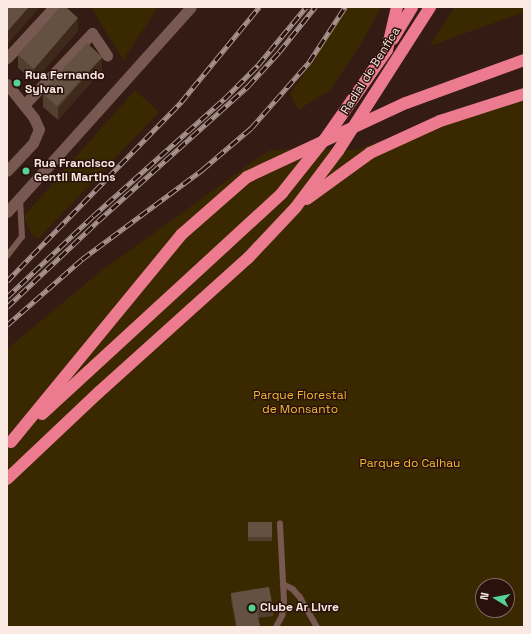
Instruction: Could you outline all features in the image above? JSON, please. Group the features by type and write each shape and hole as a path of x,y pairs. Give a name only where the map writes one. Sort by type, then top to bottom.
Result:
{"highway":[{"path":"387,50 397,7"},
{"name":"Radial de Benfica","path":"9,444 282,193 324,140 387,50 412,7"},
{"name":"Radial de Benfica","path":"296,207 338,151 415,28 430,7"},
{"path":"9,444 182,234 247,177 406,103 524,60"},
{"path":"7,479 98,393 248,258 296,207 370,153 440,121 524,94"}],"street":[{"path":"7,58 54,7"},
{"path":"7,212 191,7"},
{"path":"24,105 92,33 107,55"},
{"path":"7,171 37,136 37,122 8,86"}],"lane":[{"path":"7,256 22,237 20,198"},
{"path":"276,627 284,607 280,524"},
{"path":"282,584 293,589 300,597 317,627"}],"green space":[{"path":"91,7 158,7 123,60"},
{"path":"345,7 381,7 361,44 330,90 298,110 290,94 317,55"},
{"path":"454,7 524,7 524,12 430,46"},
{"path":"135,90 159,112 38,239 31,234 24,216"},
{"name":"Parque Florestal de Monsanto","path":"524,92 524,627 7,627 7,349 101,271 268,151 307,147 355,150"}],"building":[{"path":"7,7 29,7 7,32"},
{"path":"60,7 66,7 78,18 34,69 18,55"},
{"path":"87,43 102,57 57,106 41,92"},
{"path":"248,522 272,522 272,537 248,537"},
{"name":"Clube Ar Livre","path":"269,587 273,608 257,611 260,627 237,627 231,593"}],"railway":[{"path":"7,281 181,102 259,7"},
{"path":"7,297 93,216 224,99 258,65 306,7"},
{"path":"7,307 98,221 248,86 279,52 315,7"},
{"path":"7,325 82,259 203,169 251,128 309,62 345,7"}],"place":[{"name":"Rua Fernando Sylvan","path":"17,83"},
{"name":"Rua Francisco Gentil Martins","path":"26,171"},
{"name":"Clube Ar Livre","path":"252,608"}],"park label":[{"name":"Parque do Calhau","path":"410,464"}]}
